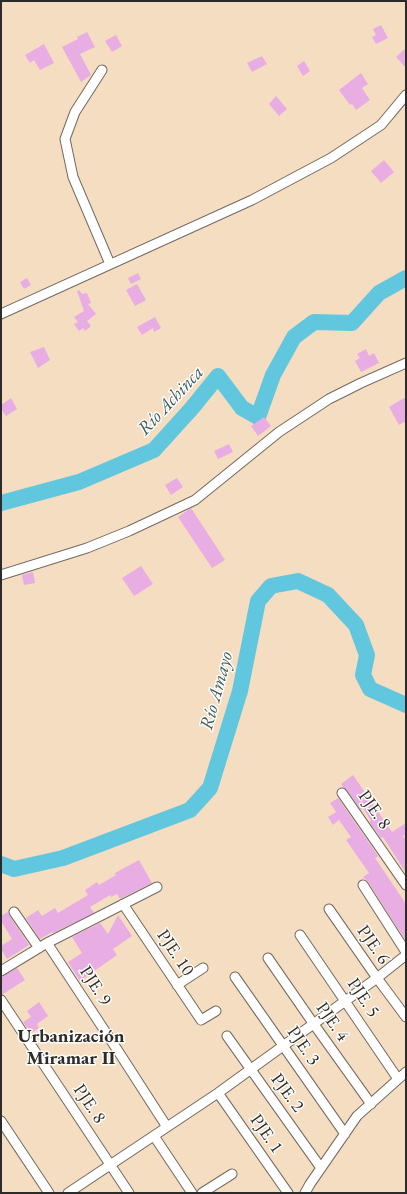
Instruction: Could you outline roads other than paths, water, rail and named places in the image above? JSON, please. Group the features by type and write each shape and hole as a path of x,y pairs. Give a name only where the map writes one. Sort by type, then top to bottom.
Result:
{"street":[{"path":"102,70 75,112 65,140 73,177 110,264"},
{"path":"1,314 252,200 331,158 381,125 406,94"},
{"path":"1,575 87,548 129,531 195,500 279,432 329,399 361,383 406,364"},
{"name":"PJE. 8","path":"342,793 406,885"},
{"path":"68,1193 251,1070 377,978 406,954 363,885"},
{"path":"1,971 43,945 157,887"},
{"name":"PJE. 10","path":"123,904 201,1020 216,1011"},
{"name":"PJE. 6","path":"329,909 406,1017"},
{"name":"PJE. 9","path":"14,912 43,945 120,1054 167,1127"},
{"name":"PJE. 5","path":"300,935 398,1079"},
{"name":"PJE. 4","path":"268,958 313,1024 371,1104"},
{"path":"177,985 203,968"},
{"name":"PJE. 3","path":"235,977 345,1134"},
{"name":"PJE. 8","path":"1,1000 129,1193"},
{"name":"PJE. 2","path":"227,1036 321,1168"},
{"path":"305,1193 357,1116 406,1072"},
{"name":"PJE. 1","path":"218,1093 288,1193"},
{"path":"1,1121 49,1193"},
{"path":"154,1136 192,1193"},
{"path":"202,1193 232,1174"}],"waterway":[{"name":"Río Achinca","path":"1,503 79,482 154,450 192,408 218,376 242,408 258,417 273,375 294,337 314,322 352,323 379,293 406,278"},
{"name":"Río Amayo","path":"1,864 14,869 63,858 190,810 210,788 240,691 258,601 271,586 298,581 328,595 356,625 367,655 363,675 370,689 406,705"}],"district":[{"name":"Urbanización Miramar II","path":"71,1048"}]}
